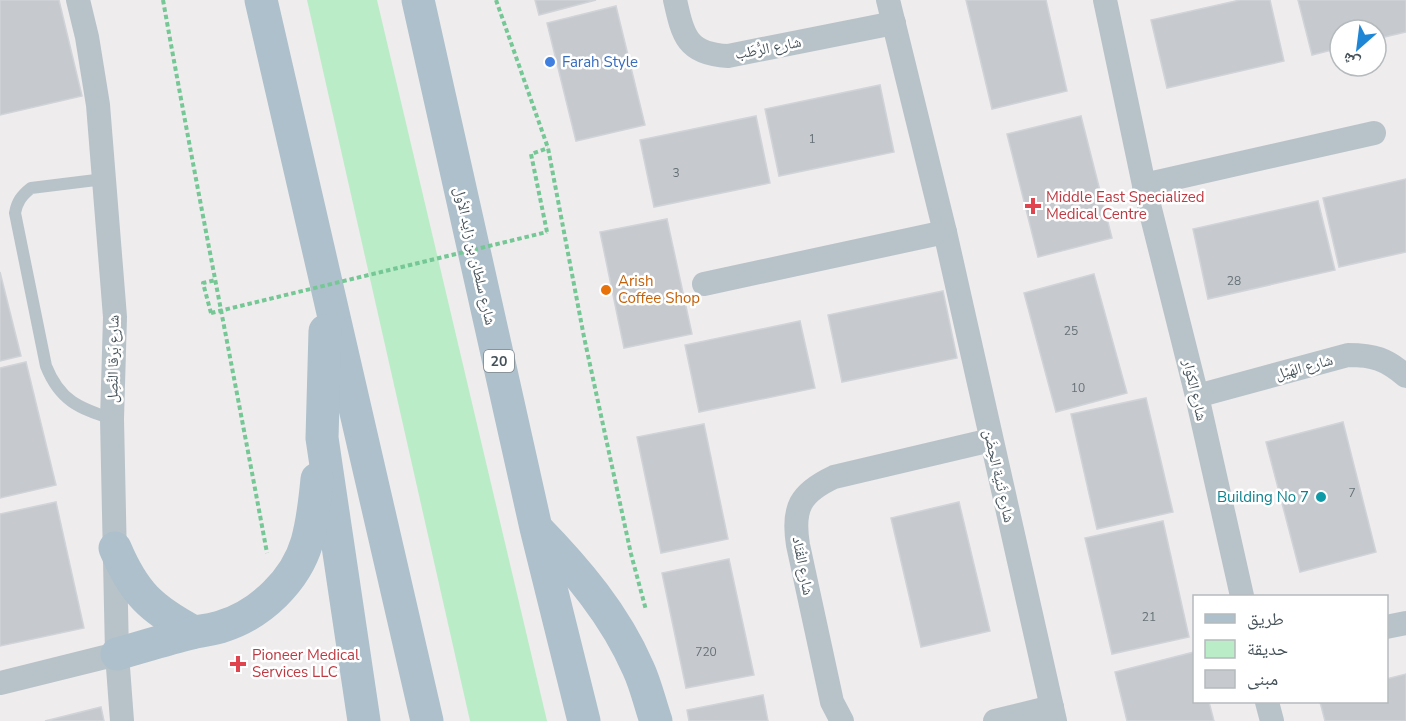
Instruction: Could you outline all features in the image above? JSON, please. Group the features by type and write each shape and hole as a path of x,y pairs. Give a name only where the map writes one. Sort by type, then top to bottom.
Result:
{"main road":[{"path":"261,0 426,721"},
{"name":"شارع سلطان بن زايد الأول","path":"418,0 536,528 584,721"},
{"path":"117,654 223,626 251,614 274,595 293,571 306,544 313,514 322,438 326,284"},
{"path":"322,438 364,721"},
{"path":"536,528 572,565 619,632 639,668 656,721"},
{"path":"115,548 127,575 145,599 167,618 194,632"}],"street":[{"name":"شارع بَرقا النِّصِل","path":"78,0 87,37 98,105 115,317 112,419 117,654 122,721"},
{"name":"شارع الرُّطَب","path":"675,0 683,33 695,47 711,55 728,56 891,12"},
{"name":"شارع الكوَار","path":"1105,0 1144,185 1197,396 1242,595"},
{"name":"شارع ثَنية الحِضَن","path":"891,12 945,232 1053,714"},
{"path":"1144,185 1374,133"},
{"path":"704,284 945,232"},
{"name":"شارع الهَيْل","path":"1197,396 1348,355 1371,355 1392,364 1406,376"},
{"name":"شارع القْنَاد","path":"842,721 832,702 798,545 795,524 800,503 814,486 834,477 991,440"},
{"path":"1388,627 1406,623"},
{"path":"0,683 117,654"},
{"path":"1267,703 1272,721"},
{"path":"995,721 1053,714"}],"lane":[{"path":"104,179 31,188 22,195 15,213 46,366 51,378 68,400 81,409 112,419"}],"path":[{"path":"162,0 274,595"},
{"path":"496,0 548,148 584,337 631,554 647,616"},
{"path":"216,280 203,282 212,313 547,232 531,154 548,148"}],"green space":[{"path":"307,0 377,0 547,721 470,721"}],"building":[{"path":"0,0 59,0 82,96 0,115"},
{"path":"535,0 596,0 539,15"},
{"path":"966,0 1046,0 1067,91 992,109"},
{"path":"1240,0 1270,0 1284,61 1167,88 1151,20"},
{"path":"1298,0 1406,0 1406,32 1388,36 1388,18 1328,18 1328,51 1312,55"},
{"path":"616,6 645,125 576,141 547,23"},
{"path":"880,85 894,152 779,176 765,109"},
{"path":"756,116 770,183 654,207 640,140"},
{"path":"1081,116 1112,238 1038,257 1007,134"},
{"path":"1406,179 1406,252 1339,267 1323,198"},
{"path":"1318,201 1335,270 1208,299 1193,229"},
{"path":"667,219 692,334 624,348 600,232"},
{"path":"0,272 21,356 0,361"},
{"path":"1094,274 1127,393 1056,412 1024,293"},
{"path":"943,291 957,358 842,382 828,315"},
{"path":"800,321 815,388 699,412 685,345"},
{"path":"26,362 56,485 0,498 0,368"},
{"path":"1146,398 1173,512 1097,529 1071,414"},
{"name":"Building No 7","path":"1343,422 1376,552 1300,572 1266,442"},
{"path":"704,424 728,539 661,553 637,437"},
{"path":"56,502 84,628 0,646 0,514"},
{"path":"959,502 990,631 921,647 891,518"},
{"path":"1163,521 1189,637 1112,654 1085,538"},
{"path":"729,559 754,675 686,688 662,573"},
{"path":"1193,652 1193,703 1209,703 1214,721 1127,721 1115,672"},
{"path":"1406,674 1406,721 1325,721 1320,703 1388,703 1388,678"},
{"path":"763,695 768,721 689,721 687,710"},
{"path":"101,707 104,721 45,721"}],"place":[{"name":"Farah Style","path":"550,62"},
{"name":"Middle East Specialized Medical Centre","path":"1033,206"},
{"name":"Arish Coffee Shop","path":"606,290"},
{"name":"Building No 7","path":"1321,497"},
{"name":"Pioneer Medical Services LLC","path":"238,664"}]}
